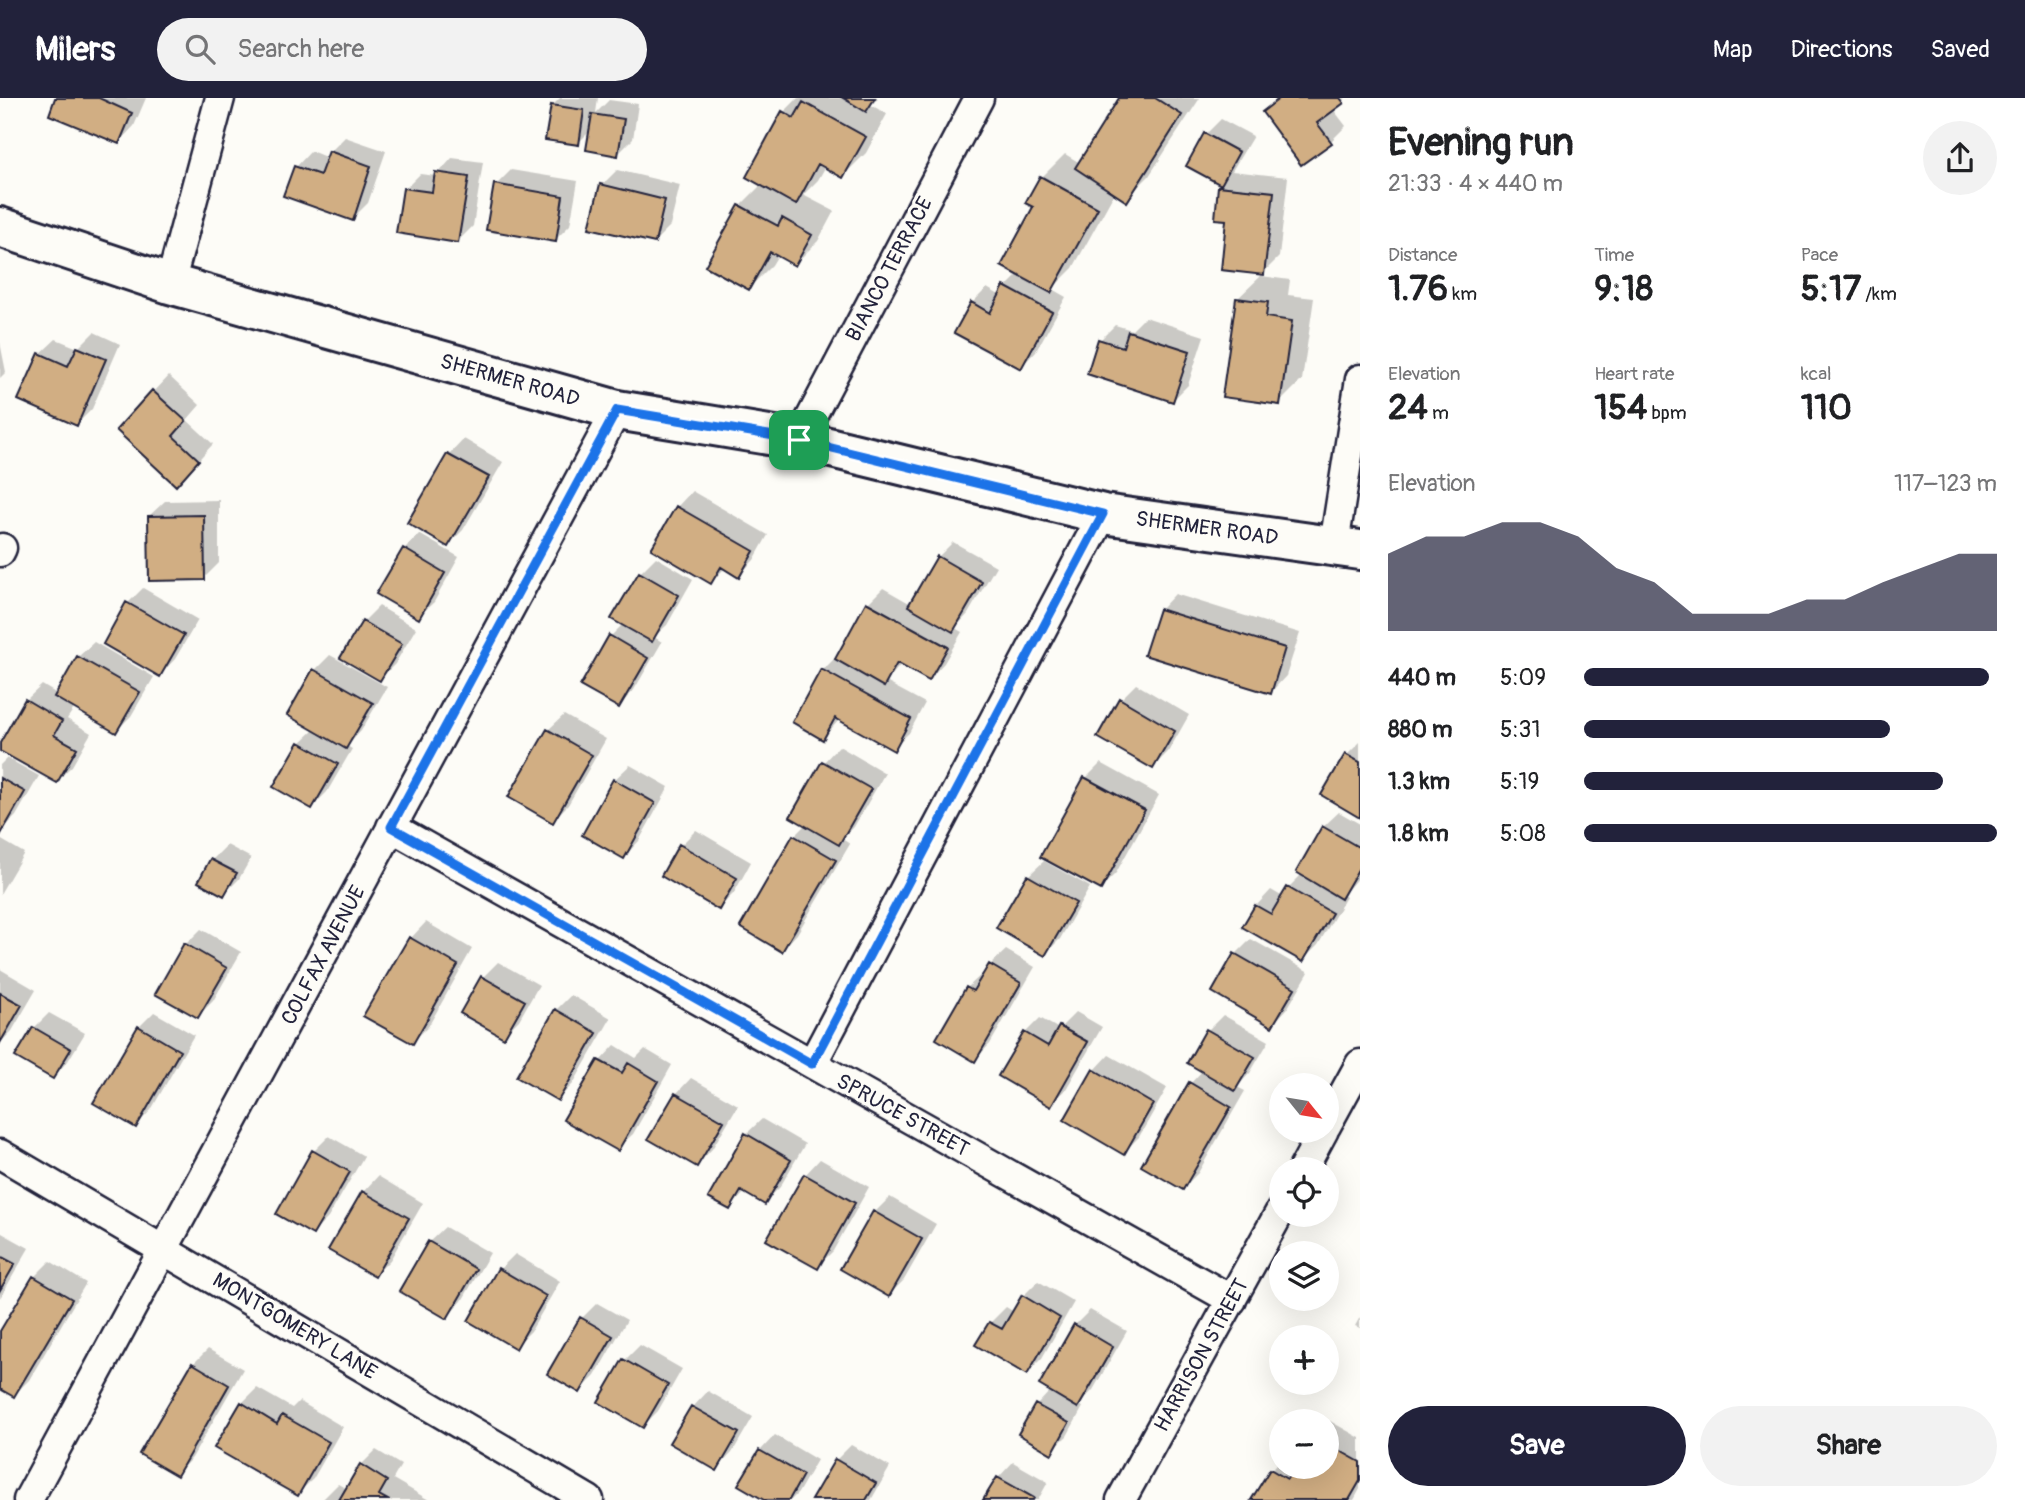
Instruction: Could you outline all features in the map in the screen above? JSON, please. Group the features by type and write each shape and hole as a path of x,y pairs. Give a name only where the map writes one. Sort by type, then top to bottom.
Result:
{"main road":[{"name":"SHERMER ROAD","path":"0,227 170,284 617,410 799,440 1103,514 1347,547"}],"street":[{"path":"170,284 220,98"},
{"name":"BIANCO TERRACE","path":"799,440 979,98"},
{"path":"1347,547 1360,379"},
{"name":"COLFAX AVENUE","path":"28,1500 617,410"},
{"path":"812,1064 1103,514"},
{"name":"SPRUCE STREET","path":"391,827 1232,1300"},
{"path":"1339,1102 1360,1064"},
{"name":"MONTGOMERY LANE","path":"0,1154 589,1500"},
{"name":"HARRISON STREET","path":"1121,1500 1272,1227"}],"building":[{"path":"55,98 99,98 132,113 119,144 49,115"},
{"path":"843,98 875,98 866,112"},
{"path":"1119,98 1155,98 1182,115 1127,202 1075,168"},
{"path":"1280,98 1340,98 1344,103 1317,123 1332,143 1301,165 1262,112"},
{"path":"803,102 866,137 843,178 818,164 796,205 746,177 782,111 794,118"},
{"path":"551,105 584,110 579,145 545,140"},
{"path":"592,114 624,119 618,156 586,150"},
{"path":"1204,133 1239,152 1221,185 1186,166"},
{"path":"329,151 371,166 353,221 283,196 294,166 320,175"},
{"path":"435,172 469,177 458,243 396,233 403,188 432,192"},
{"path":"1040,176 1098,208 1051,293 1001,266 1033,207 1025,203"},
{"path":"494,184 563,196 556,242 486,230"},
{"path":"600,184 665,200 655,243 589,228"},
{"path":"1218,186 1274,192 1264,275 1221,270 1226,220 1215,219"},
{"path":"739,205 778,226 782,218 812,235 795,266 770,252 749,290 705,266"},
{"path":"1004,286 1052,312 1021,369 954,333 971,302 990,313"},
{"path":"1236,298 1268,302 1266,317 1292,321 1280,405 1222,397"},
{"path":"1128,331 1190,351 1173,402 1087,374 1098,339 1123,347"},
{"path":"77,347 106,359 77,426 18,400 39,353 68,366"},
{"path":"152,390 186,421 173,436 199,460 176,486 116,430"},
{"path":"447,454 489,477 448,547 407,523"},
{"path":"676,506 754,551 739,578 721,567 711,584 651,549"},
{"path":"204,515 205,580 149,581 148,516"},
{"path":"403,548 445,573 419,619 376,594"},
{"path":"937,556 982,582 953,632 908,606"},
{"path":"639,572 679,595 652,642 611,619"},
{"path":"126,602 184,635 160,677 103,644"},
{"path":"866,602 948,647 929,681 897,663 884,687 835,659"},
{"path":"1159,609 1285,648 1271,694 1144,655"},
{"path":"362,621 402,644 380,681 340,658"},
{"path":"609,635 648,658 619,708 580,686"},
{"path":"77,656 140,692 116,733 54,697"},
{"path":"313,669 373,703 346,749 287,715"},
{"path":"821,669 911,719 894,751 835,718 823,740 792,722"},
{"path":"1119,698 1175,731 1153,769 1097,737"},
{"path":"25,699 62,721 54,735 77,748 57,783 0,751 0,743"},
{"path":"547,729 592,755 553,823 508,797"},
{"path":"299,742 338,764 312,809 273,787"},
{"path":"1345,754 1360,762 1360,818 1321,795"},
{"path":"822,761 871,789 839,845 790,817"},
{"path":"1084,777 1145,810 1101,890 1040,857"},
{"path":"0,778 25,792 1,834 0,833"},
{"path":"613,779 655,803 624,859 582,835"},
{"path":"1322,826 1360,848 1360,866 1341,899 1296,872"},
{"path":"793,835 836,860 782,952 740,927"},
{"path":"679,844 737,878 719,910 661,876"},
{"path":"210,859 237,873 224,896 198,882"},
{"path":"1027,875 1076,903 1045,956 996,928"},
{"path":"1287,887 1332,913 1303,962 1242,927 1255,905 1271,914"},
{"path":"409,937 458,965 413,1044 363,1016"},
{"path":"184,943 227,968 198,1018 155,994"},
{"path":"1234,953 1295,988 1272,1027 1212,992"},
{"path":"989,964 1021,983 975,1062 936,1039 966,987 973,991"},
{"path":"481,976 525,1001 504,1038 460,1013"},
{"path":"0,993 22,1005 0,1043"},
{"path":"555,1009 597,1033 558,1101 516,1077"},
{"path":"138,1026 180,1051 136,1128 93,1103"},
{"path":"1059,1026 1088,1042 1051,1107 998,1076 1024,1032 1048,1046"},
{"path":"33,1027 71,1049 53,1079 15,1057"},
{"path":"1206,1029 1255,1057 1235,1091 1187,1063"},
{"path":"598,1060 622,1073 628,1063 658,1081 618,1151 563,1120"},
{"path":"1093,1069 1153,1104 1124,1155 1064,1120"},
{"path":"1189,1082 1231,1107 1183,1190 1141,1166"},
{"path":"675,1093 724,1121 697,1167 648,1139"},
{"path":"745,1133 791,1160 765,1205 741,1191 730,1210 708,1198"},
{"path":"312,1150 350,1172 313,1235 276,1214"},
{"path":"804,1174 855,1203 818,1269 766,1240"},
{"path":"362,1191 409,1218 375,1277 328,1250"},
{"path":"873,1211 922,1239 889,1297 840,1269"},
{"path":"428,1241 476,1269 447,1319 399,1291"},
{"path":"0,1256 15,1264 0,1290"},
{"path":"498,1268 546,1296 516,1349 468,1321"},
{"path":"33,1276 72,1299 14,1397 0,1389 0,1331"},
{"path":"1022,1295 1060,1318 1027,1375 975,1345 989,1322 1002,1329"},
{"path":"580,1317 613,1336 580,1393 547,1374"},
{"path":"1074,1324 1113,1347 1078,1408 1039,1385"},
{"path":"623,1359 668,1385 643,1428 598,1402"},
{"path":"192,1363 229,1385 177,1476 139,1454"},
{"path":"241,1402 277,1424 282,1415 329,1442 298,1496 214,1448"},
{"path":"1035,1404 1069,1423 1052,1454 1018,1434"},
{"path":"691,1406 739,1433 717,1471 669,1443"},
{"path":"759,1450 803,1475 789,1500 764,1500 738,1485"},
{"path":"1339,1450 1360,1462 1360,1481 1349,1500 1251,1500 1269,1471 1269,1479 1339,1479"},
{"path":"835,1459 876,1483 866,1500 811,1500"},
{"path":"360,1464 387,1481 379,1495 388,1500 339,1500"},
{"path":"997,1477 1034,1498 1033,1500 983,1500"}],"route":[{"path":"617,410 799,440 1103,514 812,1064 391,827 617,410"}]}
